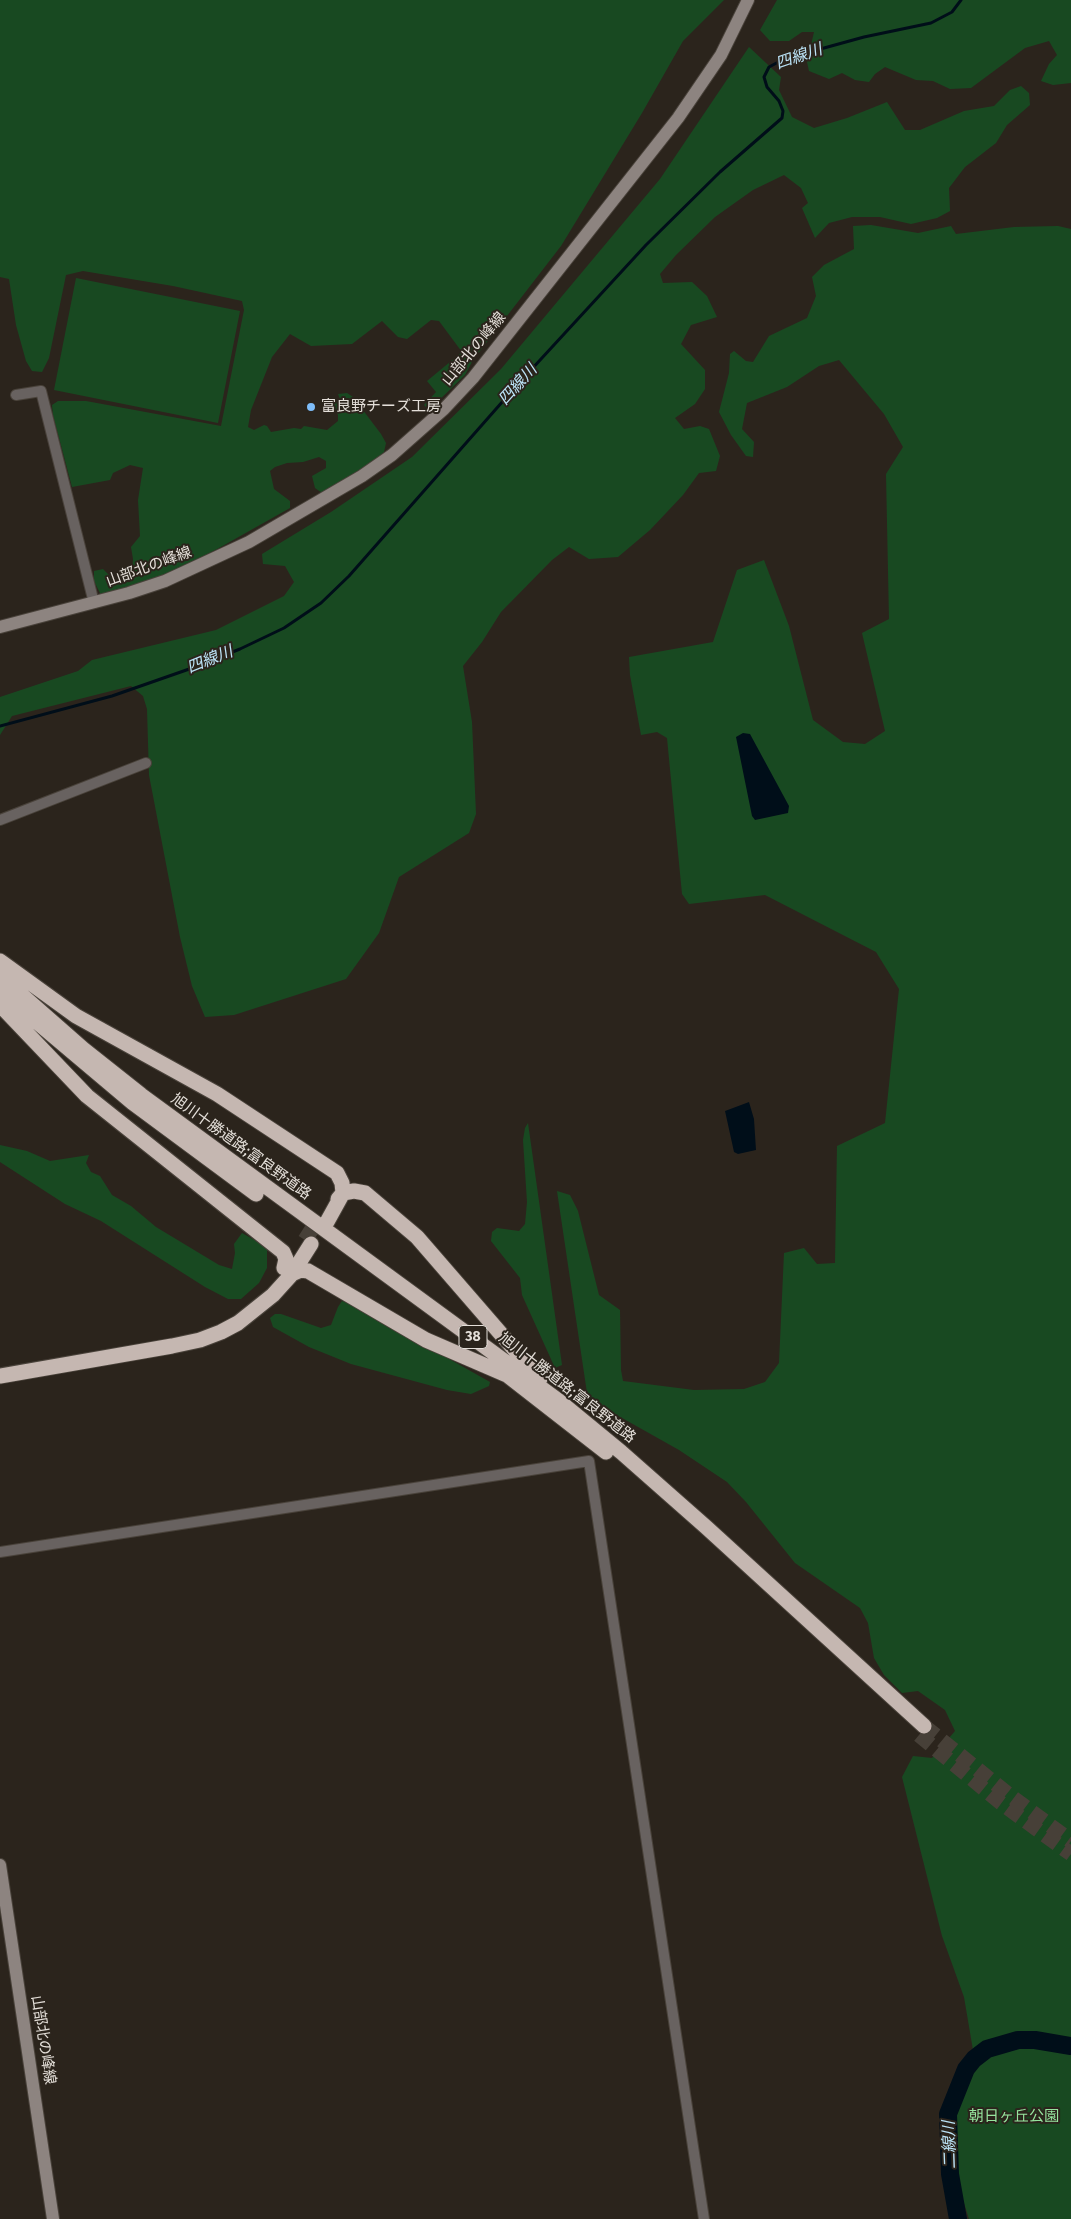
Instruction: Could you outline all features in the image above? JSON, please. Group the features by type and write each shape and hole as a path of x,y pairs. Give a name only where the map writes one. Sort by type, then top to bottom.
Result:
{"highway":[{"path":"0,961 76,1016 218,1094 322,1161 337,1173 342,1182 343,1193 323,1220"},
{"name":"旭川十勝道路;富良野道路","path":"0,976 76,1043 141,1095 559,1401 622,1452 699,1520 921,1731 614,1458 508,1375 133,1104 0,991"},
{"path":"0,1005 87,1096 283,1252 288,1271"},
{"name":"38","path":"343,1193 354,1191 366,1193 417,1237 559,1401"},
{"path":"0,1376 200,1340 238,1324 273,1295 308,1242"},
{"path":"0,1367 146,1343 183,1336 213,1327 252,1304 288,1271 301,1270 308,1271 426,1340 508,1375"}],"main road":[{"name":"山部北の峰線","path":"0,627 94,603 165,581 249,542 362,476 392,455 418,433 473,378 678,118 721,56 748,0"},
{"name":"山部北の峰線","path":"0,1865 53,2219"}],"street":[{"path":"16,395 41,391 94,603"},
{"path":"0,820 146,763"},
{"path":"0,1552 589,1461 704,2219"}],"green space":[{"path":"0,0 724,0 683,41 642,113 561,246 473,360 465,375 429,410 424,405 436,392 427,381 462,352 439,321 431,320 407,339 398,337 382,321 352,344 311,346 290,334 272,357 251,410 248,427 254,430 264,425 271,432 294,428 301,429 304,426 327,430 338,421 338,415 332,405 340,399 338,394 347,393 353,397 381,434 386,443 384,452 369,467 322,493 315,488 312,476 326,468 326,461 319,457 275,467 270,471 274,489 290,501 290,508 168,574 101,595 94,581 94,571 103,569 115,581 128,577 132,573 133,559 131,547 140,536 138,500 143,468 130,465 113,473 110,480 72,487 52,405 58,401 86,401 221,426 244,310 242,301 173,286 83,271 66,275 49,358 42,372 32,371 26,361 16,325 9,279 0,277"},
{"path":"777,0 1071,0 1071,83 1053,85 1041,81 1049,64 1057,55 1049,41 1025,48 971,88 950,89 933,81 916,80 885,67 875,74 869,82 855,80 842,73 829,79 809,71 807,62 814,32 802,32 789,41 770,41 760,30"},
{"path":"749,47 781,77 779,90 792,117 814,128 847,118 887,102 905,130 920,130 964,111 994,106 1010,90 1021,86 1029,93 1030,105 1007,125 996,143 965,167 949,188 950,211 937,218 911,224 880,217 852,217 829,223 815,238 802,208 808,203 801,188 784,175 753,190 715,217 676,255 660,274 663,283 692,282 707,296 717,317 691,325 681,344 705,370 705,389 695,404 675,418 684,429 700,426 709,429 720,456 716,471 699,473 683,495 650,530 618,557 589,559 569,547 552,560 501,612 482,642 463,666 472,722 476,814 469,833 399,877 379,933 346,979 234,1015 205,1017 192,986 180,937 149,775 147,709 143,696 131,686 12,716 0,735 0,697 78,671 92,660 216,630 284,596 294,582 285,566 263,564 262,554 331,512 412,457 501,369 660,179"},
{"name":"朝日ヶ丘公園","path":"871,225 918,233 951,226 956,234 1014,227 1058,226 1071,229 1071,2219 969,2219 958,2184 955,2110 962,2095 973,2050 964,1997 942,1936 902,1777 913,1756 932,1758 955,1731 945,1710 918,1691 902,1693 884,1675 874,1658 868,1623 860,1608 795,1563 746,1502 727,1482 679,1450 599,1405 587,1393 557,1191 570,1195 578,1211 599,1295 620,1310 621,1370 623,1381 694,1390 744,1389 765,1382 779,1363 784,1253 804,1248 817,1264 835,1263 837,1146 885,1123 899,989 876,952 765,895 689,904 682,894 667,738 657,732 641,735 630,675 629,657 713,642 737,570 764,560 789,626 813,720 843,742 865,744 885,731 862,633 889,619 886,474 903,447 884,414 839,360 819,366 787,387 747,403 742,429 754,442 753,457 746,456 731,435 719,412 729,373 730,354 734,351 746,361 753,362 769,336 807,318 816,296 812,277 824,265 854,249 853,226"},
{"path":"76,278 240,311 218,423 54,390"},
{"path":"528,1123 562,1365 555,1368 522,1295 520,1278 491,1241 492,1232 497,1228 519,1231 525,1224 527,1202 523,1140"},
{"path":"0,1145 27,1151 50,1161 89,1155 86,1163 91,1172 100,1176 112,1195 131,1206 156,1227 219,1265 232,1269 235,1253 234,1244 242,1233 267,1247 267,1268 259,1283 241,1299 228,1299 205,1287 101,1221 65,1204 0,1162"},
{"path":"342,1301 350,1303 490,1382 489,1386 471,1394 447,1390 351,1364 309,1347 273,1327 270,1318 275,1314 281,1314 321,1328 331,1325"}],"water":[{"path":"743,733 750,734 789,806 788,813 755,820 752,816 736,737"},
{"path":"749,1102 754,1119 756,1150 738,1154 734,1152 725,1111"}],"waterway":[{"name":"四線川","path":"0,726 112,696 195,667 240,649 284,628 321,603 349,576 518,384 646,245 720,172 782,118 783,111 779,101 767,87 764,77 769,67 784,59 864,37 931,23 952,12 961,0"},
{"name":"二線川","path":"958,2219 950,2174 948,2114 966,2069 974,2059 987,2049 1018,2040 1035,2040 1071,2046"}],"tunnel":[{"path":"305,1240 319,1218"},
{"path":"924,1726 1008,1794 1071,1841"},
{"path":"919,1735 1001,1803 1071,1854"}],"place":[{"name":"富良野チーズ工房","path":"311,407"}]}
